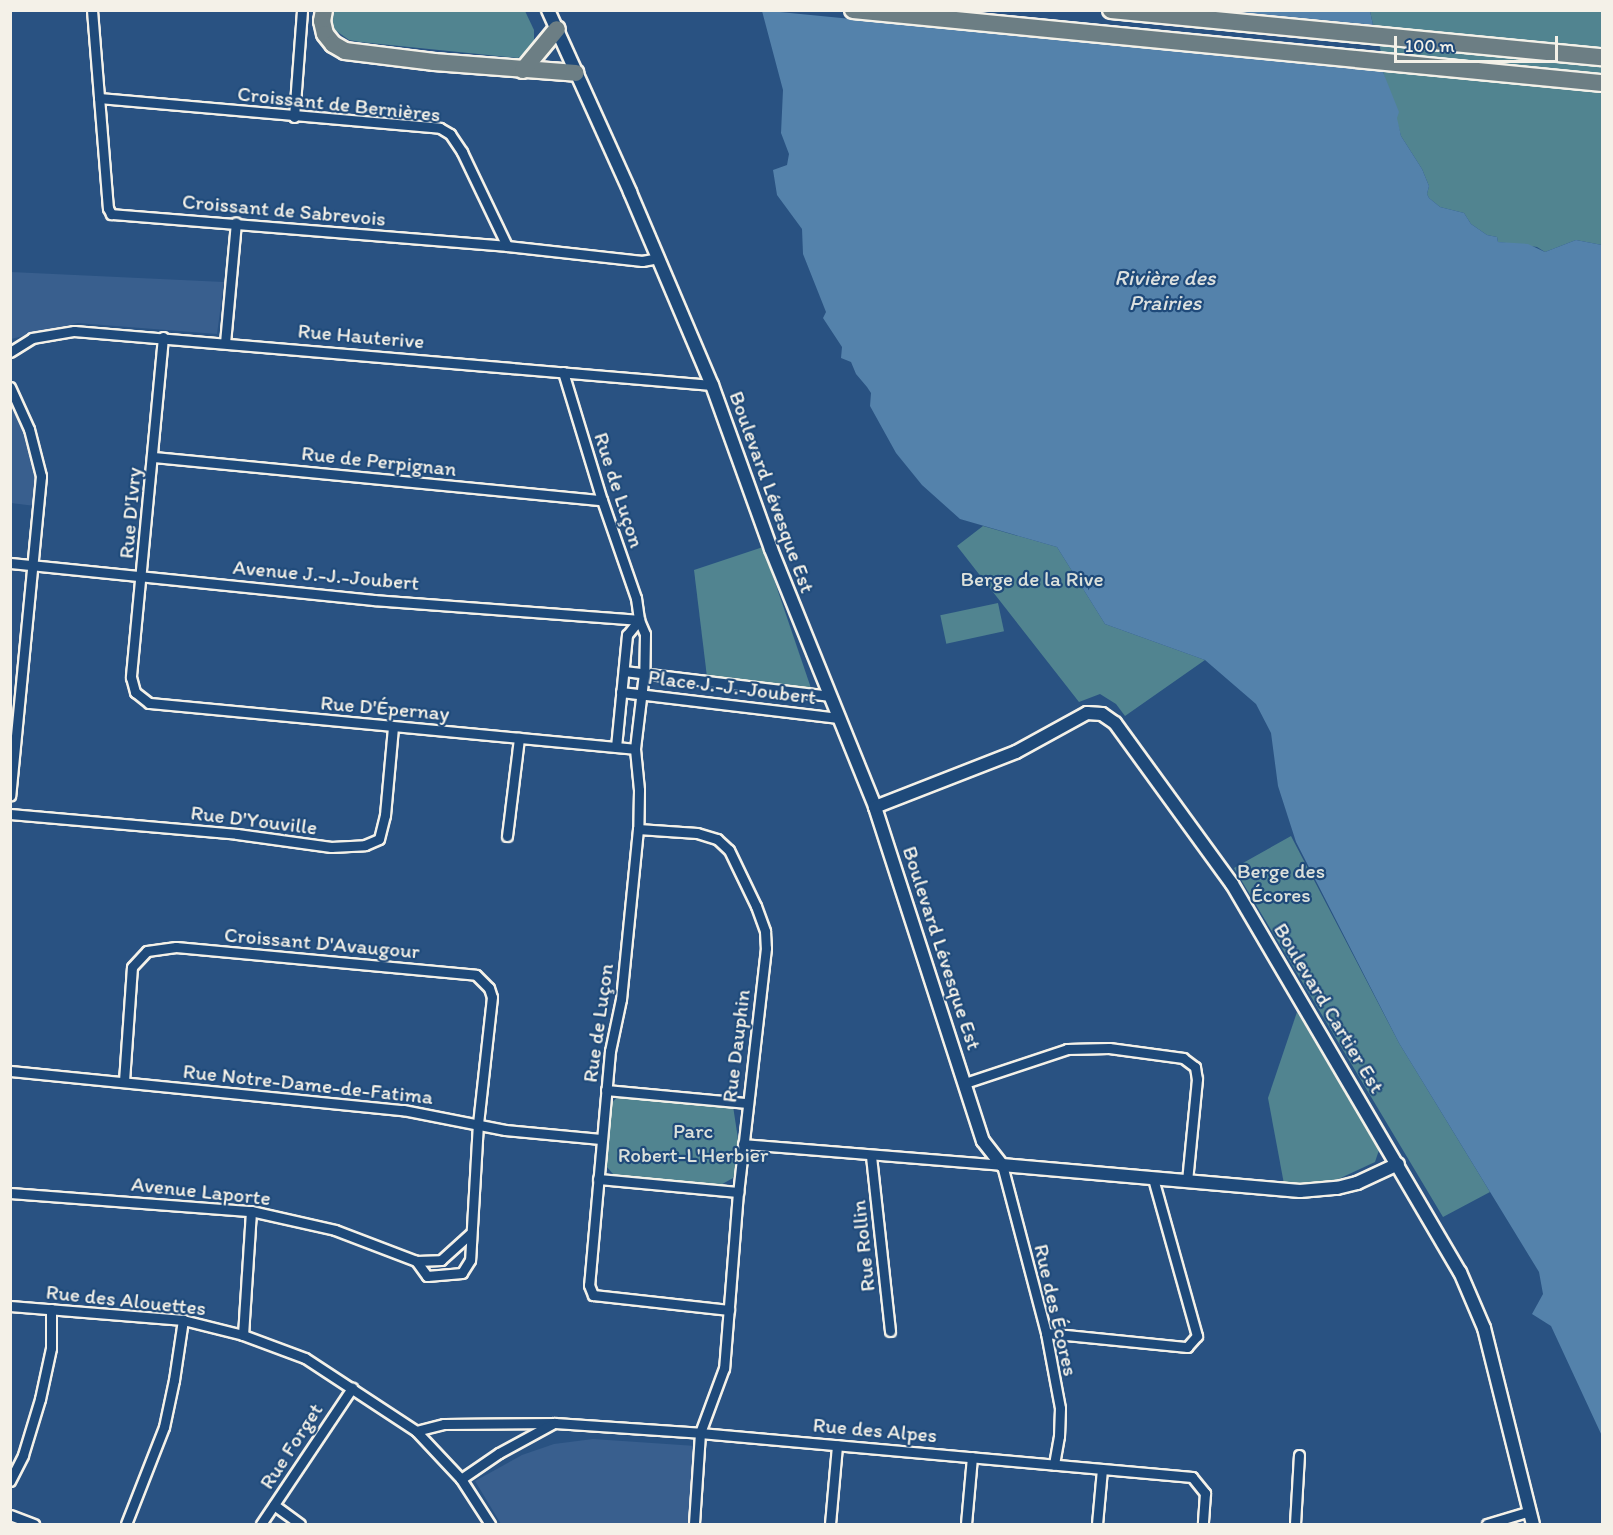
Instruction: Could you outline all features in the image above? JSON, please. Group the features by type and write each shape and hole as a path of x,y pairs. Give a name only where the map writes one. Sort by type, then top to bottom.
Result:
{"highway":[{"path":"324,10 322,21 325,34 333,44 345,51 524,70 576,73"},
{"path":"853,10 1602,83"},
{"path":"1111,10 1602,57"},
{"path":"524,70 557,29"}],"street":[{"name":"Croissant de Sabrevois","path":"92,10 108,208 111,214 507,246 642,261 658,258"},
{"path":"294,117 302,10"},
{"name":"Boulevard Lévesque Est","path":"548,10 712,386 771,549 875,807 983,1141 1002,1165"},
{"name":"Croissant de Bernières","path":"99,98 294,117 440,128 450,134 462,152 507,246"},
{"path":"225,342 236,223"},
{"name":"Rue Hauterive","path":"10,352 32,338 74,331 225,342 712,386"},
{"name":"Rue D'Ivry","path":"135,692 131,677 163,337"},
{"name":"Rue de Luçon","path":"562,372 602,500 636,598 639,620 645,633 644,673 635,749 639,790 638,829 621,999 610,1051 590,1285 593,1295 729,1310"},
{"path":"10,387 29,429 41,476 10,796"},
{"name":"Rue de Perpignan","path":"153,457 602,500"},
{"name":"Avenue J.-J.-Joubert","path":"10,563 374,600 639,620"},
{"path":"616,747 627,635 639,620"},
{"name":"Place J.-J.-Joubert","path":"624,670 830,696"},
{"name":"Rue D'Épernay","path":"135,692 149,703 635,749"},
{"name":"Place J.-J.-Joubert","path":"621,692 838,718"},
{"name":"Boulevard Cartier Est","path":"875,807 1016,752 1087,713 1102,714 1115,723 1232,884 1398,1164"},
{"name":"Rue D'Youville","path":"10,814 237,834 331,847 365,845 379,839 385,815 393,727"},
{"path":"507,837 519,738"},
{"name":"Rue Dauphin","path":"638,829 697,833 717,839 729,850 756,906 765,931 766,948 738,1192 724,1368 700,1433 694,1524"},
{"name":"Croissant D'Avaugour","path":"124,1081 132,967 147,951 176,947 476,975 489,988 492,997 478,1124"},
{"path":"965,1083 1067,1049 1108,1048 1183,1058 1195,1067 1197,1079 1187,1181"},
{"name":"Rue Notre-Dame-de-Fatima","path":"10,1071 403,1110 505,1130 601,1139"},
{"path":"606,1089 747,1103"},
{"name":"Avenue Laporte","path":"10,1193 251,1211 335,1230 417,1261 427,1276 462,1273 470,1260 478,1124"},
{"path":"743,1144 1300,1191 1337,1188 1358,1183 1398,1164 1460,1272 1484,1328 1533,1524"},
{"name":"Rue Rollin","path":"871,1156 890,1331"},
{"name":"Rue des Écores","path":"1002,1165 1046,1333 1060,1408 1059,1436 1054,1465"},
{"path":"1046,1333 1187,1347 1197,1336 1153,1178"},
{"path":"598,1179 738,1192"},
{"path":"243,1335 251,1211"},
{"path":"417,1261 441,1260 470,1234"},
{"name":"Rue des Alouettes","path":"10,1306 183,1320 243,1335 305,1358 416,1431 461,1479 490,1524"},
{"path":"10,1482 23,1455 40,1399 51,1348 51,1309"},
{"path":"126,1524 164,1427 183,1320"},
{"name":"Rue Forget","path":"261,1524 352,1388"},
{"path":"461,1479 499,1453 555,1423"},
{"name":"Rue des Alpes","path":"416,1431 444,1424 555,1423 700,1433 1192,1477 1205,1493 1203,1524"},
{"path":"830,1524 837,1445"},
{"path":"1295,1524 1299,1455"},
{"path":"966,1524 972,1457"},
{"path":"1097,1524 1102,1469"},
{"path":"274,1505 300,1524"},
{"path":"1488,1524 1530,1511"},
{"path":"10,1515 34,1524"}],"shaded area":[{"path":"11,272 224,282 217,334 78,323 11,339"},
{"path":"10,402 29,446 35,471 35,506 11,503"},
{"path":"593,1439 696,1446 689,1524 501,1524 475,1481 522,1455 554,1444"}],"green space":[{"path":"334,11 525,11 534,30 534,41 529,51 518,58 360,42 349,40 335,30 332,24"},
{"path":"1370,11 1602,11 1602,245 1576,240 1545,252 1537,247 1498,242 1497,237 1487,235 1471,224 1464,213 1440,207 1429,198 1427,194 1429,186 1422,169 1401,136 1383,72"},
{"name":"Berge de la Rive","path":"983,526 1057,547 1105,624 1205,660 1125,716 1116,704 1100,694 1079,702 957,546"},
{"path":"763,547 813,694 707,677 694,570"},
{"path":"998,603 1004,631 946,644 940,615"},
{"name":"Berge des Écores","path":"1291,836 1399,1043 1490,1192 1443,1217 1234,868"},
{"path":"1297,1012 1379,1150 1375,1162 1332,1182 1284,1184 1268,1098"},
{"name":"Parc Robert-L'Herbier","path":"619,1095 733,1106 738,1139 738,1164 733,1178 717,1187 613,1174 600,1159 609,1106"}],"water":[{"name":"Rivière des Prairies","path":"762,11 1370,11 1383,72 1399,112 1397,118 1401,136 1422,169 1429,186 1427,194 1429,198 1440,207 1464,213 1471,224 1487,235 1497,237 1498,242 1528,244 1545,252 1576,240 1602,245 1602,1436 1551,1326 1532,1314 1543,1294 1539,1272 1399,1043 1296,842 1278,786 1271,733 1256,704 1205,660 1105,624 1057,547 960,519 922,485 896,453 870,406 871,393 856,374 851,362 841,358 842,347 823,318 826,312 803,254 802,229 777,195 773,170 787,165 789,154 781,133 783,90"}],"pier":[{"path":"759,10 1218,10 1375,25 1385,71"}]}
